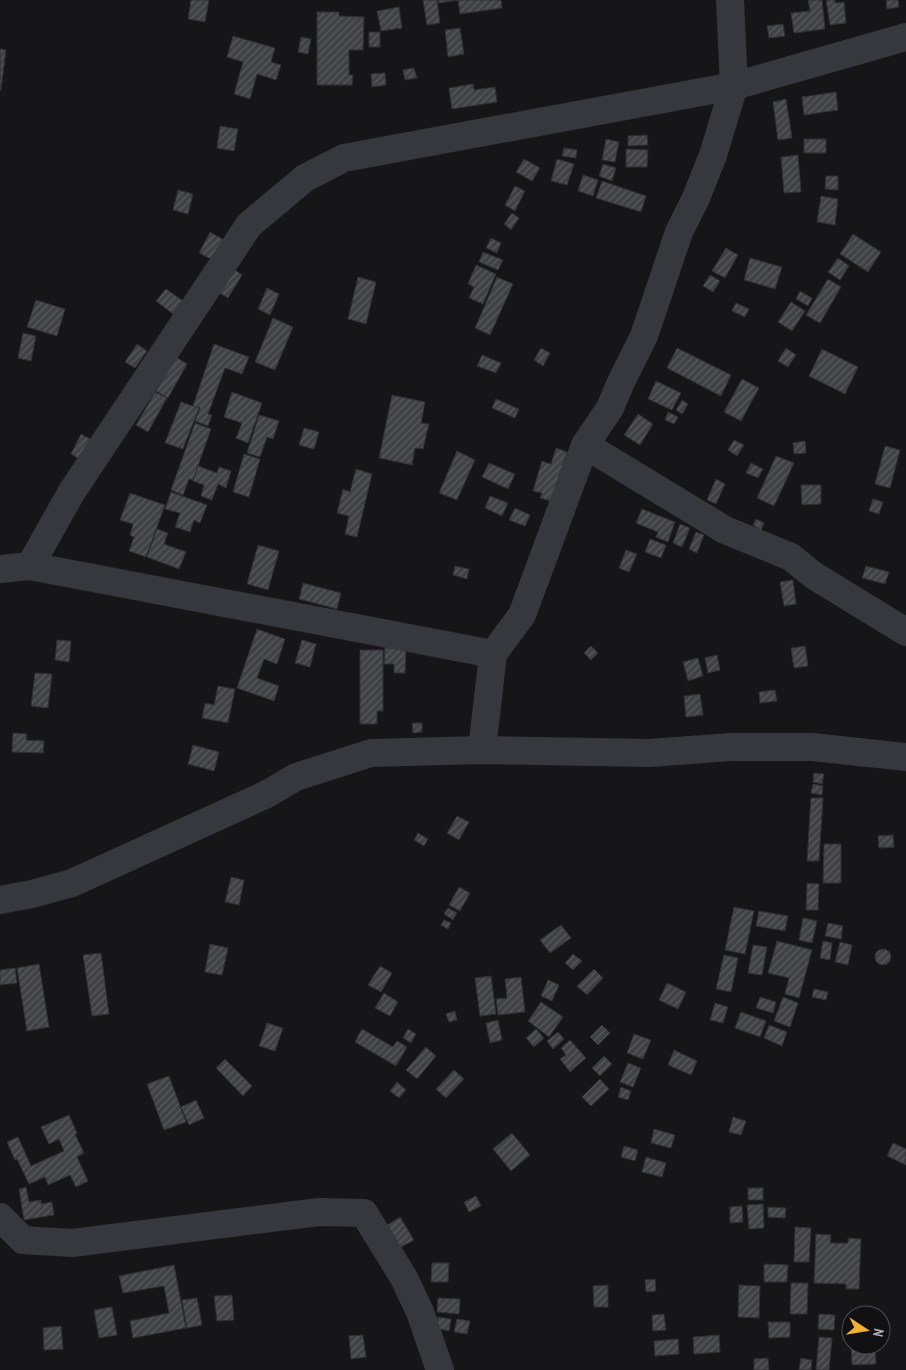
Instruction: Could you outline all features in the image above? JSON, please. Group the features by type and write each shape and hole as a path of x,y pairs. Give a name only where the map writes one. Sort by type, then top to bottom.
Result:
{"street":[{"path":"482,750 493,654 522,615 585,445 610,408 644,336 679,232 696,198 713,155 734,86 730,0"},
{"path":"30,566 71,493 249,225 305,178 344,158 734,86 906,37"},
{"path":"585,445 725,530 791,557 813,575 906,632"},
{"path":"0,569 30,566 493,654"},
{"path":"0,900 32,894 72,883 266,794 296,777 371,754 482,750 650,753 731,748 812,747 906,757"},
{"path":"0,1217 23,1240 72,1243 319,1212 364,1213 404,1278 420,1312 440,1370"}],"building":[{"path":"191,0 209,0 205,22 188,19"},
{"path":"423,0 437,0 440,23 427,25"},
{"path":"438,0 458,0 439,3"},
{"path":"458,0 501,0 502,8 460,14"},
{"path":"808,0 822,0 825,29 794,33 791,13 810,11"},
{"path":"826,0 835,0 835,3 844,2 846,23 830,25"},
{"path":"886,0 898,0 899,7 887,9"},
{"path":"399,7 402,28 381,31 377,11"},
{"path":"317,12 339,12 339,16 364,17 363,50 349,50 349,75 353,75 352,85 317,85"},
{"path":"783,24 785,36 769,38 767,26"},
{"path":"460,28 464,54 448,57 445,30"},
{"path":"369,32 380,32 380,47 369,47"},
{"path":"233,36 275,48 271,62 281,65 276,80 257,74 250,99 234,94 243,62 227,57"},
{"path":"301,37 311,39 308,54 298,52"},
{"path":"0,49 6,50 1,90 0,90"},
{"path":"414,68 417,78 405,80 403,70"},
{"path":"385,73 386,85 372,87 371,74"},
{"path":"473,84 474,90 495,87 497,102 452,109 449,88"},
{"path":"836,92 838,110 804,115 802,97"},
{"path":"786,99 792,138 778,140 773,102"},
{"path":"220,126 238,129 234,151 217,148"},
{"path":"647,135 648,145 628,146 628,136"},
{"path":"606,139 619,142 615,162 602,160"},
{"path":"804,139 826,139 826,153 804,153"},
{"path":"564,148 577,150 576,158 562,156"},
{"path":"626,149 648,150 647,167 626,167"},
{"path":"798,155 801,192 784,193 781,157"},
{"path":"524,159 540,168 532,181 516,172"},
{"path":"557,159 574,164 567,185 551,181"},
{"path":"603,164 616,168 612,181 599,176"},
{"path":"583,175 598,180 593,196 578,191"},
{"path":"826,176 838,176 838,190 825,189"},
{"path":"602,181 646,196 641,212 596,198"},
{"path":"515,186 525,191 515,211 505,205"},
{"path":"178,190 193,194 188,214 173,210"},
{"path":"821,196 838,199 835,225 817,222"},
{"path":"512,213 519,218 511,230 504,224"},
{"path":"210,232 224,240 213,260 199,253"},
{"path":"853,234 881,252 868,272 840,254"},
{"path":"491,238 501,243 497,253 486,248"},
{"path":"726,248 738,255 725,278 712,271"},
{"path":"483,252 503,260 498,270 479,262"},
{"path":"750,258 782,267 775,289 744,280"},
{"path":"838,258 849,266 840,280 828,272"},
{"path":"476,265 496,274 483,304 469,298 474,287 468,284"},
{"path":"232,268 242,275 228,298 217,291"},
{"path":"710,275 720,281 713,292 703,286"},
{"path":"358,277 376,282 366,324 348,319"},
{"path":"497,277 513,284 490,335 475,328"},
{"path":"828,279 841,287 820,323 806,315"},
{"path":"267,288 279,294 270,315 258,309"},
{"path":"166,289 183,301 173,314 156,301"},
{"path":"800,291 812,298 808,306 796,299"},
{"path":"36,300 65,309 57,336 27,327"},
{"path":"791,302 805,311 792,331 778,322"},
{"path":"736,303 749,309 745,317 732,311"},
{"path":"273,318 293,327 275,370 255,362"},
{"path":"23,333 36,336 31,361 18,358"},
{"path":"137,344 147,351 135,368 125,362"},
{"path":"214,344 249,357 242,374 225,368 208,414 212,415 208,426 195,421 200,408 193,406"},
{"path":"541,348 550,353 543,366 534,360"},
{"path":"677,348 731,375 721,396 667,368"},
{"path":"786,348 796,355 788,367 778,361"},
{"path":"822,349 858,367 845,394 809,376"},
{"path":"482,355 501,363 496,373 477,366"},
{"path":"176,357 187,364 168,398 156,391"},
{"path":"742,379 759,388 741,421 724,412"},
{"path":"656,381 681,393 672,410 648,399"},
{"path":"155,392 167,398 148,432 136,425"},
{"path":"232,392 262,403 248,443 236,438 242,423 224,417"},
{"path":"392,395 425,402 421,423 429,424 423,449 415,448 412,465 379,458"},
{"path":"496,399 519,409 515,418 492,408"},
{"path":"682,400 688,404 682,414 676,410"},
{"path":"181,402 199,408 183,449 165,443"},
{"path":"668,412 678,417 674,424 665,420"},
{"path":"638,414 653,424 640,445 624,435"},
{"path":"259,415 279,421 273,439 267,437 260,457 247,453"},
{"path":"195,423 211,429 193,480 189,479 183,495 171,490"},
{"path":"304,428 319,432 314,449 299,445"},
{"path":"81,434 92,440 81,460 71,454"},
{"path":"734,440 744,445 737,456 728,450"},
{"path":"805,441 806,453 794,454 793,443"},
{"path":"885,446 900,450 890,488 875,484"},
{"path":"556,448 567,452 551,501 540,498 542,493 533,491 542,461 551,464"},
{"path":"457,451 475,460 457,500 439,493"},
{"path":"244,454 260,459 249,497 233,492"},
{"path":"776,456 794,463 774,506 757,498"},
{"path":"489,463 515,474 508,489 482,477"},
{"path":"751,463 763,469 758,478 746,473"},
{"path":"198,466 217,473 219,467 231,471 226,488 218,484 212,500 201,496 204,485 193,481"},
{"path":"356,469 372,474 357,537 345,534 349,516 337,513 343,489 350,492"},
{"path":"716,479 725,484 716,504 707,500"},
{"path":"801,485 821,485 821,504 802,505"},
{"path":"171,492 207,505 200,523 194,520 190,532 175,527 180,513 165,509"},
{"path":"130,493 165,505 146,557 129,551 134,537 130,535 133,524 120,520"},
{"path":"490,496 508,503 502,516 485,508"},
{"path":"873,499 883,502 879,514 869,511"},
{"path":"515,508 530,515 525,526 509,520"},
{"path":"642,509 675,522 668,542 656,537 658,532 636,523"},
{"path":"756,519 764,523 761,530 753,525"},
{"path":"680,524 690,528 682,547 673,543"},
{"path":"157,529 168,533 164,544 186,552 179,569 147,557"},
{"path":"696,532 704,535 697,553 689,549"},
{"path":"650,539 666,545 661,558 645,552"},
{"path":"258,545 279,551 268,590 247,584"},
{"path":"626,550 637,554 629,572 619,568"},
{"path":"455,566 469,569 467,579 453,575"},
{"path":"866,566 889,572 885,584 862,578"},
{"path":"793,580 796,604 784,606 780,582"},
{"path":"303,583 341,593 337,609 299,599"},
{"path":"257,629 285,639 277,664 264,659 257,678 279,686 274,701 237,688"},
{"path":"57,640 71,641 69,662 55,660"},
{"path":"302,640 316,644 310,667 295,663"},
{"path":"591,646 598,653 591,660 584,653"},
{"path":"805,646 808,666 794,668 791,648"},
{"path":"385,648 406,648 405,673 394,673 394,664 384,664"},
{"path":"360,650 383,650 383,711 377,711 377,724 360,724"},
{"path":"717,655 720,670 708,673 705,658"},
{"path":"698,658 703,676 688,681 683,662"},
{"path":"35,673 52,674 48,708 31,706"},
{"path":"218,686 235,689 228,723 202,718 205,703 214,705"},
{"path":"775,690 777,701 760,703 759,692"},
{"path":"700,694 703,715 686,717 684,696"},
{"path":"412,723 422,723 422,732 413,733"},
{"path":"13,733 27,734 26,740 44,741 43,753 12,752"},
{"path":"193,745 219,752 214,771 188,764"},
{"path":"814,773 824,774 822,784 813,782"},
{"path":"813,784 823,786 822,795 811,793"},
{"path":"811,798 823,798 819,861 807,861"},
{"path":"457,816 469,822 459,840 447,833"},
{"path":"418,833 428,839 424,846 414,840"},
{"path":"893,835 894,847 879,848 878,836"},
{"path":"824,844 841,844 841,883 823,883"},
{"path":"231,877 244,880 239,905 225,902"},
{"path":"807,883 819,884 818,910 806,910"},
{"path":"459,887 470,893 460,911 449,905"},
{"path":"734,907 754,911 745,954 725,950"},
{"path":"448,908 457,913 453,920 444,914"},
{"path":"759,911 788,916 785,931 756,926"},
{"path":"803,918 817,921 812,943 799,940"},
{"path":"444,920 451,923 448,929 441,925"},
{"path":"828,923 843,926 841,939 825,936"},
{"path":"561,925 571,938 550,953 540,940"},
{"path":"777,941 812,950 799,998 785,994 789,978 768,973"},
{"path":"823,941 832,943 830,960 820,958"},
{"path":"840,942 852,945 848,965 835,962"},
{"path":"210,944 228,948 222,975 205,972"},
{"path":"753,945 767,947 762,975 748,973"},
{"path":"880,949 886,949 891,954 889,963 880,965 875,960 875,954"},
{"path":"101,953 109,1014 92,1016 83,955"},
{"path":"573,954 582,961 573,970 565,963"},
{"path":"724,955 738,958 731,992 716,989"},
{"path":"39,964 49,1027 27,1031 17,968"},
{"path":"380,966 392,973 381,992 368,985"},
{"path":"15,968 17,983 0,985 0,970"},
{"path":"594,969 603,978 587,995 577,986"},
{"path":"491,976 496,1014 480,1016 475,978"},
{"path":"521,977 525,1012 498,1015 496,999 507,998 505,979"},
{"path":"548,980 559,985 552,1001 541,996"},
{"path":"667,983 686,992 678,1009 659,1000"},
{"path":"814,989 828,992 826,1000 812,997"},
{"path":"384,993 398,1002 390,1016 375,1008"},
{"path":"760,997 776,1002 773,1013 756,1008"},
{"path":"783,997 798,1003 790,1027 774,1021"},
{"path":"541,1002 563,1017 549,1037 528,1021"},
{"path":"715,1003 728,1007 723,1023 710,1020"},
{"path":"455,1011 457,1020 449,1022 446,1014"},
{"path":"741,1012 766,1021 760,1037 735,1028"},
{"path":"498,1020 502,1040 490,1043 486,1023"},
{"path":"267,1023 283,1028 275,1051 259,1046"},
{"path":"602,1025 610,1033 598,1045 590,1037"},
{"path":"769,1025 787,1032 782,1046 764,1038"},
{"path":"362,1029 393,1047 397,1041 407,1047 396,1066 355,1042"},
{"path":"408,1029 416,1034 411,1043 403,1038"},
{"path":"536,1029 544,1038 534,1047 526,1038"},
{"path":"558,1032 564,1039 553,1049 547,1041"},
{"path":"634,1034 651,1040 643,1059 627,1053"},
{"path":"570,1040 586,1058 570,1072 560,1059 566,1055 561,1048"},
{"path":"426,1047 436,1056 417,1079 406,1070"},
{"path":"674,1050 697,1061 691,1075 668,1065"},
{"path":"604,1056 612,1064 600,1076 592,1068"},
{"path":"225,1059 252,1086 243,1096 216,1068"},
{"path":"628,1063 641,1068 633,1087 620,1082"},
{"path":"454,1070 464,1079 446,1098 436,1089"},
{"path":"169,1076 186,1122 164,1130 147,1084"},
{"path":"600,1079 609,1089 591,1106 582,1097"},
{"path":"397,1082 406,1090 399,1098 390,1091"},
{"path":"621,1087 631,1091 628,1100 618,1097"},
{"path":"196,1100 204,1118 189,1125 181,1107"},
{"path":"69,1115 84,1153 77,1157 88,1181 76,1187 70,1175 48,1185 45,1177 29,1184 7,1142 18,1137 31,1166 64,1151 59,1139 49,1144 41,1127"},
{"path":"733,1117 746,1121 741,1135 729,1132"},
{"path":"654,1129 675,1135 671,1148 651,1143"},
{"path":"512,1133 530,1155 511,1171 493,1149"},
{"path":"893,1143 906,1149 906,1165 887,1156"},
{"path":"624,1146 638,1150 635,1161 621,1157"},
{"path":"646,1157 666,1163 662,1177 642,1172"},
{"path":"26,1187 29,1202 41,1200 41,1204 52,1202 54,1215 24,1220 19,1189"},
{"path":"748,1188 763,1188 763,1200 748,1200"},
{"path":"476,1196 481,1206 469,1212 464,1202"},
{"path":"763,1204 764,1228 749,1229 747,1205"},
{"path":"742,1206 743,1222 730,1223 730,1207"},
{"path":"768,1207 786,1208 785,1218 768,1217"},
{"path":"400,1217 414,1240 399,1248 386,1226"},
{"path":"795,1227 811,1228 809,1262 794,1262"},
{"path":"816,1234 831,1235 830,1243 848,1243 848,1238 861,1239 859,1289 846,1289 846,1284 814,1283"},
{"path":"432,1263 449,1263 448,1282 431,1282"},
{"path":"764,1264 788,1265 787,1282 764,1282"},
{"path":"174,1265 186,1328 133,1338 130,1321 169,1313 164,1286 123,1293 119,1276"},
{"path":"655,1279 656,1291 646,1292 645,1280"},
{"path":"791,1283 808,1283 807,1314 790,1314"},
{"path":"608,1285 608,1307 594,1307 593,1286"},
{"path":"739,1285 760,1286 759,1318 738,1317"},
{"path":"232,1295 234,1320 217,1321 214,1296"},
{"path":"197,1298 202,1325 187,1328 182,1300"},
{"path":"438,1298 460,1299 459,1314 437,1312"},
{"path":"112,1307 117,1335 99,1338 94,1310"},
{"path":"664,1314 666,1330 653,1331 652,1315"},
{"path":"819,1314 835,1315 834,1330 818,1329"},
{"path":"438,1317 451,1319 449,1331 436,1328"},
{"path":"457,1319 470,1321 467,1334 454,1332"},
{"path":"768,1322 790,1322 790,1337 769,1338"},
{"path":"61,1326 63,1349 44,1350 43,1328"},
{"path":"363,1335 366,1357 351,1359 349,1336"},
{"path":"719,1335 720,1352 694,1354 693,1337"},
{"path":"819,1337 832,1338 829,1370 816,1370"},
{"path":"678,1339 679,1354 655,1356 654,1341"},
{"path":"851,1355 876,1355 876,1364 852,1365"},
{"path":"768,1358 769,1370 754,1370 754,1359"},
{"path":"801,1358 812,1360 811,1370 799,1370"}]}
